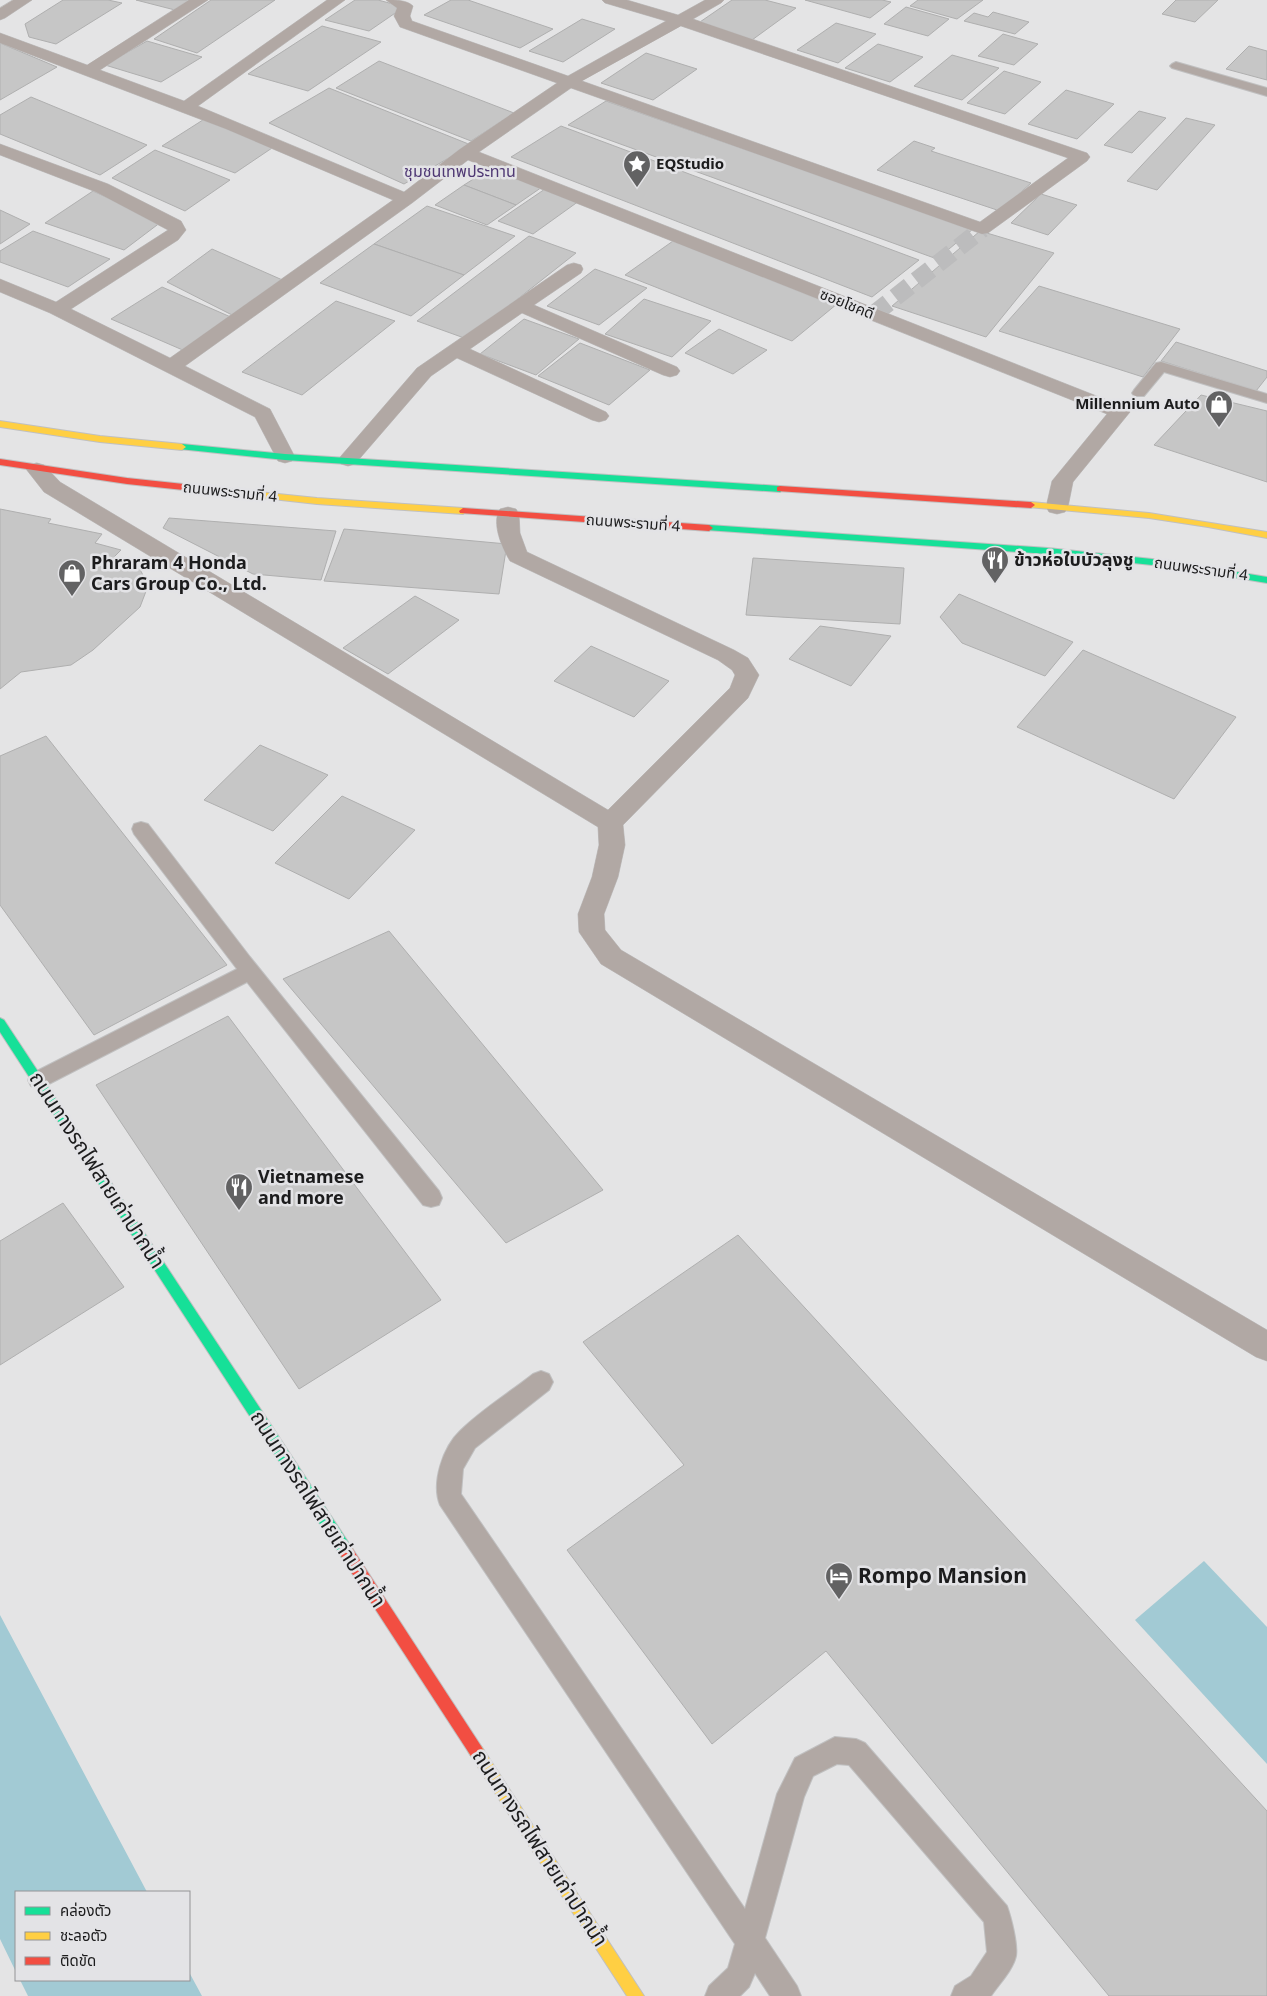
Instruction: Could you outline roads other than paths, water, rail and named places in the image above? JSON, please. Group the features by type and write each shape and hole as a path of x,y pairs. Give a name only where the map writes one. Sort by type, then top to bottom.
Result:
{"main road":[{"path":"0,424 100,439 285,457 1057,507 1151,515 1246,529 1267,535"},
{"name":"ถนนพระรามที่ 4","path":"0,462 37,469 217,492 318,501 1048,551 1171,564 1267,580"},
{"name":"ถนนทางรถไฟสายเก่าปากน้ำ","path":"0,1023 636,1996"}],"street":[{"path":"0,15 24,0"},
{"path":"88,71 200,0"},
{"path":"185,108 337,0"},
{"path":"394,0 405,6 402,16 406,24 982,229 1081,157 679,20 610,0"},
{"path":"171,367 406,199 466,153 569,82 716,0"},
{"path":"0,38 232,125 406,199"},
{"path":"0,149 102,188 175,225 176,230 172,236 57,309"},
{"name":"ซอยโชคดี","path":"466,153 1120,412 1063,481 1057,507"},
{"path":"348,460 424,372 574,269"},
{"path":"0,285 57,309 263,413 285,457"},
{"path":"521,306 670,371"},
{"path":"456,350 599,416"},
{"path":"37,469 52,487 610,823"},
{"path":"508,514 509,533 518,556 726,655 740,664 747,675 740,692 610,823 612,845 605,878 591,914 592,932 611,957 1267,1347"}],"lane":[{"path":"1176,66 1267,92"},
{"path":"1139,392 1161,366 1267,399"},
{"path":"141,829 246,966 431,1198"},
{"path":"35,1075 246,966"},
{"path":"540,1382 467,1440 451,1467 449,1497 787,1996"},
{"path":"719,1996 739,1977 750,1944 791,1794 804,1767 835,1750 856,1752 997,1916 1002,1955 981,1986 965,1996"}],"water":[{"path":"1204,1561 1267,1627 1267,1764 1135,1620"},
{"path":"0,1615 146,1891 15,1891 15,1970 0,1939"},
{"path":"190,1974 202,1996 28,1996 20,1981 190,1981"}],"tunnel":[{"path":"874,314 982,229"}],"place":[{"name":"EQStudio","path":"637,188"},
{"name":"Millennium Auto","path":"1219,428"},
{"name":"ข้าวห่อใบบัวลุงชู","path":"995,584"},
{"name":"Phraram 4 Honda Cars Group Co., Ltd.","path":"72,597"},
{"name":"Vietnamese and more","path":"239,1211"},
{"name":"Rompo Mansion","path":"839,1600"}],"district":[{"name":"ชุมชนเทพประทาน","path":"460,171"}]}
